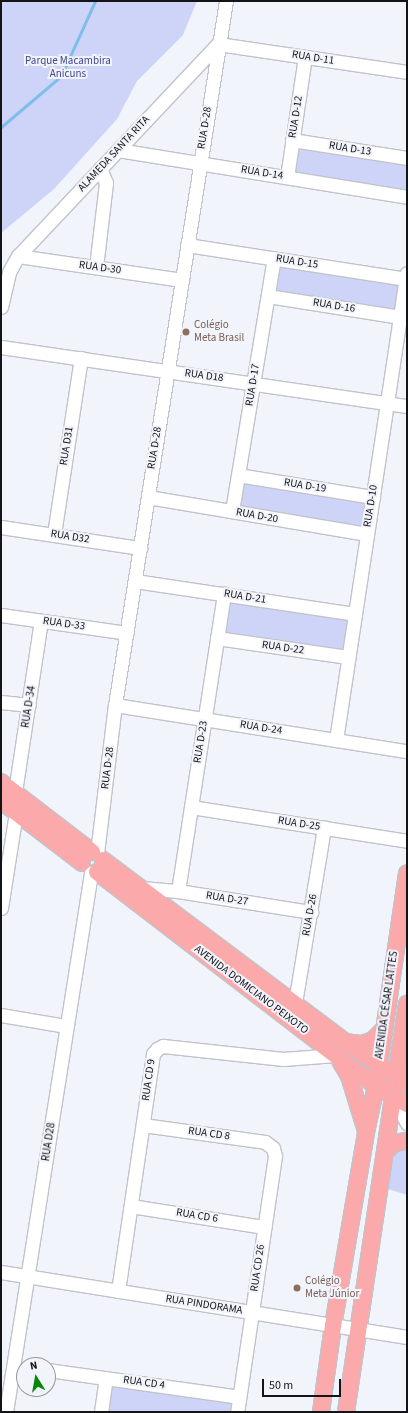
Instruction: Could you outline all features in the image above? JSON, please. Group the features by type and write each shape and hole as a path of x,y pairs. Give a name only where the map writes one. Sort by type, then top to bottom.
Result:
{"main road":[{"name":"AVENIDA DOMICIANO PEIXOTO","path":"1,782 15,792 94,862 341,1049 404,1080"},
{"name":"AVENIDA DOMICIANO PEIXOTO","path":"1,801 94,862 142,888 295,1003 376,1086 400,1101"},
{"name":"AVENIDA CÉSAR LATTES","path":"320,1412 366,1132 376,1086 407,873"},
{"name":"AVENIDA CÉSAR LATTES","path":"346,1412 386,1151 400,1101 404,1080 407,1004"},
{"path":"366,1132 341,1049 373,1040 384,1030"},
{"path":"386,1151 397,1141 407,1140"}],"street":[{"path":"218,44 226,1"},
{"name":"RUA D-11","path":"218,44 407,72"},
{"name":"ALAMEDA SANTA RITA","path":"1,307 9,272 18,256 218,44"},
{"name":"RUA D-28","path":"94,862 115,705 218,44"},
{"name":"RUA D-12","path":"287,177 305,57"},
{"name":"RUA D-13","path":"292,140 407,158"},
{"name":"RUA D-14","path":"118,150 407,197"},
{"path":"96,267 106,183 100,168"},
{"name":"RUA D-15","path":"187,245 407,276"},
{"name":"RUA D-30","path":"18,256 182,280"},
{"name":"RUA D-17","path":"232,511 274,258"},
{"name":"RUA D-10","path":"336,740 407,276"},
{"name":"RUA D-16","path":"268,296 400,317"},
{"name":"RUA D18","path":"1,347 407,406"},
{"name":"RUA D31","path":"54,534 81,358"},
{"name":"RUA D-19","path":"238,476 373,497"},
{"name":"RUA D-20","path":"148,497 367,534"},
{"name":"RUA D32","path":"1,527 140,548"},
{"name":"RUA D-21","path":"135,581 355,614"},
{"name":"RUA D-23","path":"178,891 224,594"},
{"name":"RUA D-33","path":"1,615 127,633"},
{"name":"RUA D-34","path":"15,792 41,621"},
{"name":"RUA D-22","path":"217,638 348,657"},
{"path":"1,702 29,705"},
{"name":"RUA D-24","path":"115,705 407,751"},
{"name":"RUA D-25","path":"191,807 407,841"},
{"path":"1,908 16,812"},
{"name":"RUA D-26","path":"295,1003 324,828"},
{"name":"RUA D28","path":"20,1357 28,1276 66,1026 94,862"},
{"name":"RUA D-27","path":"142,888 178,891 311,912"},
{"path":"1,1015 66,1026"},
{"name":"RUA CD 9","path":"118,1291 153,1054 157,1049 162,1046 283,1059 341,1049"},
{"path":"400,1101 407,1123"},
{"name":"RUA CD 8","path":"143,1125 265,1142 273,1148"},
{"name":"RUA CD 26","path":"237,1412 274,1156 273,1148"},
{"name":"RUA CD 6","path":"131,1206 264,1227"},
{"name":"RUA PINDORAMA","path":"1,1272 407,1337"},
{"name":"RUA CD 4","path":"56,1371 239,1397"},
{"name":"RUA D28","path":"6,1412 16,1377"},
{"path":"101,1412 106,1378"}],"green space":[{"name":"Parque Macambira Anicuns","path":"1,1 197,1 183,35 137,81 117,119 54,189 1,233"},
{"path":"296,143 407,160 407,195 292,177"},
{"path":"276,262 404,280 398,315 271,295"},
{"path":"240,477 370,499 365,532 235,509"},
{"path":"227,597 351,616 345,652 222,633"},
{"path":"407,1146 407,1195 388,1189 393,1148"},
{"path":"112,1385 232,1402 231,1412 108,1412"}],"waterway":[{"path":"1,127 61,76 95,1"}],"place":[{"name":"Colégio Meta Brasil","path":"186,332"},
{"name":"Colégio Meta Júnior","path":"297,1288"}]}
